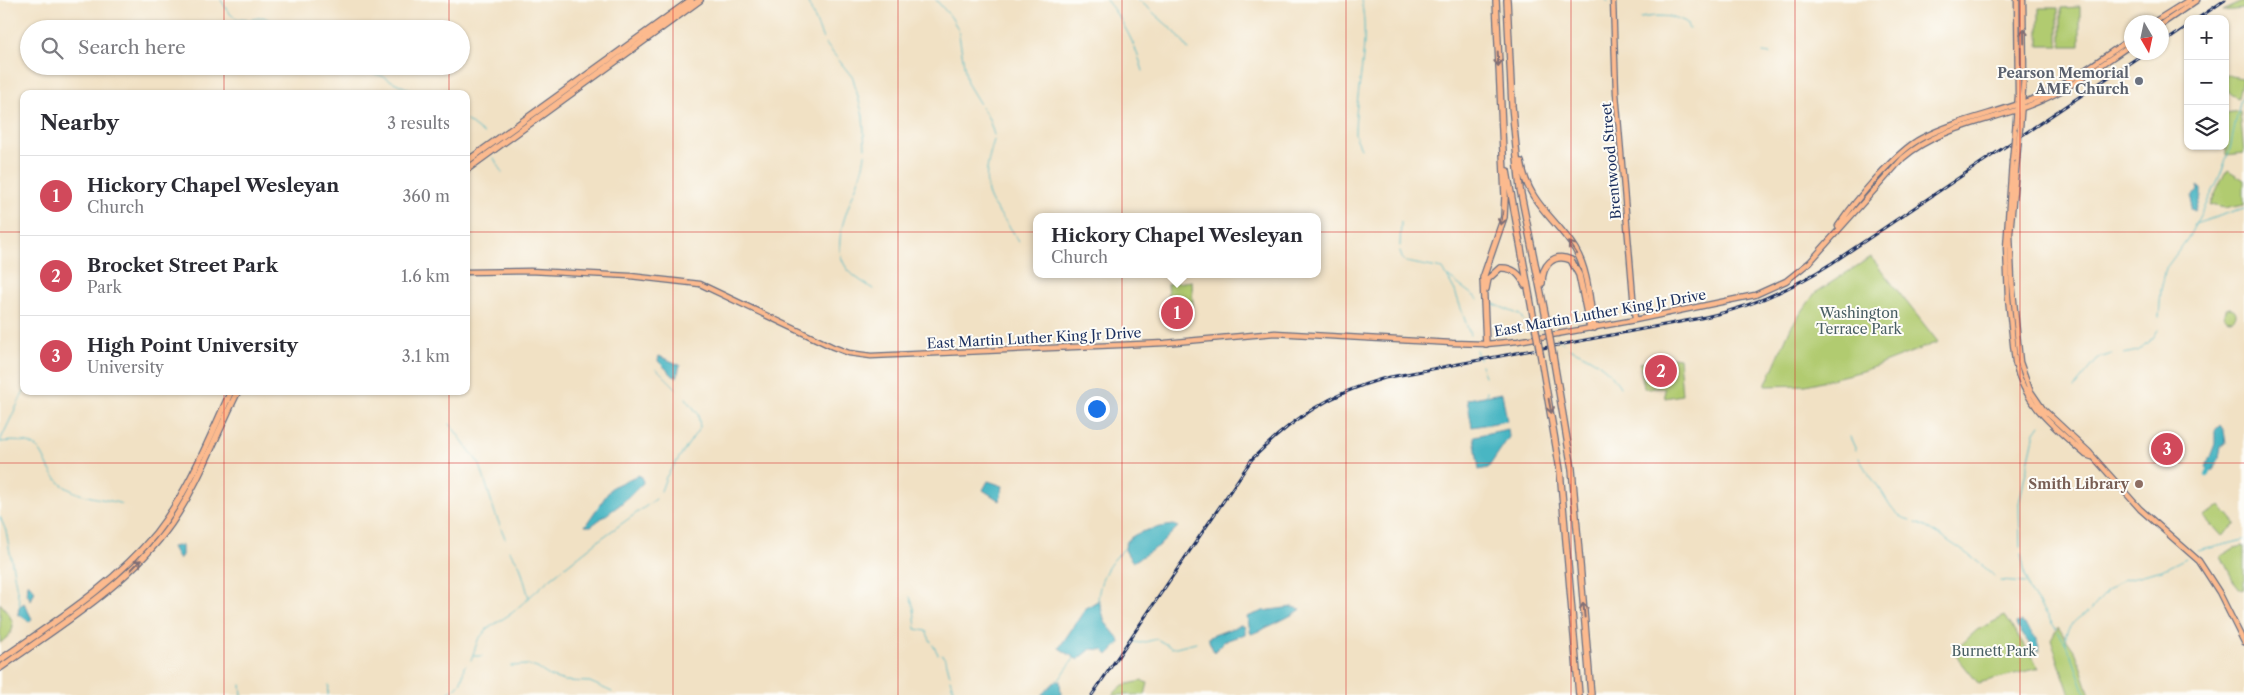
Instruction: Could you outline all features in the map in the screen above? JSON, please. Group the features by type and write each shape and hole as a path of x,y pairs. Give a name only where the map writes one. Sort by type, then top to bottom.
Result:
{"highway":[{"path":"470,159 691,0"},
{"path":"470,167 700,0"},
{"path":"1488,344 1483,283 1486,265 1504,217 1505,196 1495,0"},
{"path":"1508,0 1515,142 1520,189 1554,356 1572,469 1591,695"},
{"path":"1515,142 1524,174 1533,196 1578,256 1583,270 1592,328"},
{"path":"1504,152 1555,430 1579,695"},
{"path":"1542,295 1542,276 1545,266 1551,260 1558,257 1571,260 1579,275 1592,328"},
{"path":"1488,344 1485,291 1488,279 1494,272 1500,268 1507,267 1519,274 1530,298"},
{"path":"0,660 94,593 116,575 147,544 173,510 186,488 229,395"},
{"path":"0,668 118,582 155,544 188,496 236,395"}],"main road":[{"name":"Brentwood Street","path":"1613,0 1616,93 1635,320"},
{"path":"2018,0 2020,103"},
{"path":"2023,0 2020,103 2006,234 2007,274 2019,377 2024,390 2038,411 2086,456 2092,457 2145,514 2199,561 2219,592 2244,642"},
{"path":"2165,15 2189,0"},
{"path":"2169,19 2197,0"},
{"name":"East Martin Luther King Jr Drive","path":"1832,237 1844,218 1873,184 1913,143 1942,130 2054,89 2124,43"},
{"name":"East Martin Luther King Jr Drive","path":"470,272 530,270 630,276 700,284 833,347 849,353 871,356 1165,343 1275,332 1488,344 1518,341 1722,304 1771,290 1805,267 1903,158 1918,146 1940,135 2019,109 2058,92 2124,49"}],"green space":[{"path":"2244,1 2244,9 2222,11"},
{"path":"2080,7 2080,46 2061,46 2061,8"},
{"path":"2039,8 2058,8 2058,46 2039,46"},
{"path":"2229,76 2242,78 2238,98 2230,94"},
{"path":"2240,111 2244,153 2226,155 2226,150 2229,150 2229,112"},
{"path":"2228,170 2244,180 2244,204 2225,208 2210,205 2225,173"},
{"name":"Washington Terrace Park","path":"1871,257 1938,342 1863,371 1806,385 1765,386 1791,327 1815,293"},
{"path":"1192,281 1193,306 1169,308 1167,284"},
{"path":"2228,308 2232,308 2236,314 2232,320 2228,320 2224,316 2224,312"},
{"path":"1672,357 1679,358 1682,395 1665,398 1664,388 1644,388 1640,363"},
{"path":"2220,505 2236,524 2222,536 2205,517"},
{"path":"2244,546 2244,589 2241,590 2233,580 2221,556 2234,548"},
{"path":"0,603 9,614 13,624 10,633 0,643"},
{"name":"Burnett Park","path":"2005,616 2039,668 1978,683 1953,652 1977,630"},
{"path":"2058,627 2076,653 2090,695 2070,695 2051,640"},
{"path":"1142,681 1148,683 1145,695 1112,695 1123,685"}],"water":[{"path":"2197,186 2201,189 2201,196 2195,211 2191,209 2192,196 2198,191"},
{"path":"659,356 680,365 677,377 673,376 658,361"},
{"path":"1502,393 1507,421 1472,427 1467,399"},
{"path":"2220,425 2224,431 2226,443 2221,447 2219,458 2213,470 2208,471 2206,467 2215,444 2215,430"},
{"path":"1508,429 1509,437 1488,468 1479,470 1474,436"},
{"path":"638,475 642,477 643,483 621,504 591,526 585,526 612,487"},
{"path":"988,481 1003,486 1000,501 983,490"},
{"path":"1173,525 1178,527 1159,546 1133,562 1125,548 1131,538 1145,531"},
{"path":"182,545 182,555 179,560 172,547"},
{"path":"28,583 35,591 31,600 27,594"},
{"path":"1099,600 1105,622 1119,639 1120,643 1108,655 1103,650 1091,649 1078,660 1059,648 1086,608"},
{"path":"24,603 32,619 30,622 18,614 19,607"},
{"path":"1292,607 1301,609 1251,634 1247,617 1263,611"},
{"path":"2020,622 2033,634 2040,651 2034,650 2017,627 2016,623"},
{"path":"1241,625 1245,627 1245,634 1225,641 1214,652 1209,637"},
{"path":"1057,680 1060,681 1061,695 1041,695"}],"waterway":[{"path":"221,0 229,13 237,19 249,20"},
{"path":"807,0 823,39"},
{"path":"936,0 951,17 958,29 967,83 989,119 994,135"},
{"path":"1106,0 1128,34 1137,52 1143,71"},
{"path":"1139,0 1175,32 1189,50"},
{"path":"1361,0 1364,16 1364,33 1355,135 1361,148"},
{"path":"1641,18 1658,16 1675,18 1686,22 1689,29"},
{"path":"249,20 263,17 270,20"},
{"path":"825,43 853,78 863,116 865,148"},
{"path":"1763,53 1770,54"},
{"path":"379,75 410,90"},
{"path":"2159,317 2161,290 2166,268 2188,238 2217,183 2230,149 2240,102 2244,93"},
{"path":"470,123 484,134"},
{"path":"994,140 988,164 987,189 993,204 1019,242"},
{"path":"865,154 841,230 840,245 842,259 849,271 873,289"},
{"path":"494,158 502,173"},
{"path":"2195,224 2244,208"},
{"path":"1400,246 1401,222"},
{"path":"1400,251 1402,258 1406,262 1443,269 1455,291 1470,335"},
{"path":"1447,276 1478,299"},
{"path":"1489,302 1520,315 1529,329 1534,329"},
{"path":"1538,328 1546,328"},
{"path":"2124,354 2137,351 2153,338 2158,330"},
{"path":"1559,340 1563,342"},
{"path":"1569,348 1598,363 1610,373 1620,387"},
{"path":"1476,350 1479,359"},
{"path":"2074,388 2099,358 2112,354"},
{"path":"1481,365 1485,376"},
{"path":"657,369 677,389"},
{"path":"1486,396 1487,391"},
{"path":"0,441 22,395"},
{"path":"661,491 666,477 700,427 698,414 686,398"},
{"path":"450,424 480,465 505,538"},
{"path":"2020,547 2019,503 2035,432 2040,425"},
{"path":"1850,437 1856,450"},
{"path":"0,442 18,441 38,448 57,480 67,488 87,496 122,504"},
{"path":"1859,458 1892,508 1900,516 1910,520"},
{"path":"2206,475 2208,471"},
{"path":"471,660 478,640 487,629 512,613 545,583 599,540 656,499"},
{"path":"0,517 6,531 20,606"},
{"path":"1916,523 1957,546 1994,576"},
{"path":"2198,551 2244,540"},
{"path":"1098,600 1106,571 1125,548"},
{"path":"509,550 520,566 529,598"},
{"path":"2021,554 2028,588 2056,629"},
{"path":"2091,610 2108,590 2122,580 2162,570 2186,558"},
{"path":"2001,581 2025,583"},
{"path":"910,597 914,608 916,629 926,631 931,642"},
{"path":"2086,695 2067,647 2066,635 2072,624 2088,612"},
{"path":"2058,632 2066,644"},
{"path":"1135,642 1141,643 1157,639 1172,648 1196,642"},
{"path":"933,645 938,654"},
{"path":"942,655 946,660 950,675"},
{"path":"473,656 482,656"},
{"path":"1059,680 1075,657"},
{"path":"445,695 459,684 466,665"},
{"path":"511,666 527,665 537,668 551,677 565,681 590,682 612,692"},
{"path":"950,679 955,695"},
{"path":"241,685 242,695"},
{"path":"328,695 329,685"}],"railway":[{"path":"2203,15 2225,0"},
{"path":"2169,39 2184,29"},
{"path":"1092,695 1252,459 1282,431 1313,409 1346,392 1385,378 1701,318 1736,309 1769,297 1801,282 1832,263 2134,60"}],"place":[{"name":"Pearson Memorial AME Church","path":"2139,81"},
{"name":"Hickory Chapel Wesleyan","path":"1177,313"},
{"name":"Brocket Street Park","path":"1661,371"},
{"name":"High Point University","path":"2167,449"},
{"name":"Smith Library","path":"2139,484"}]}
